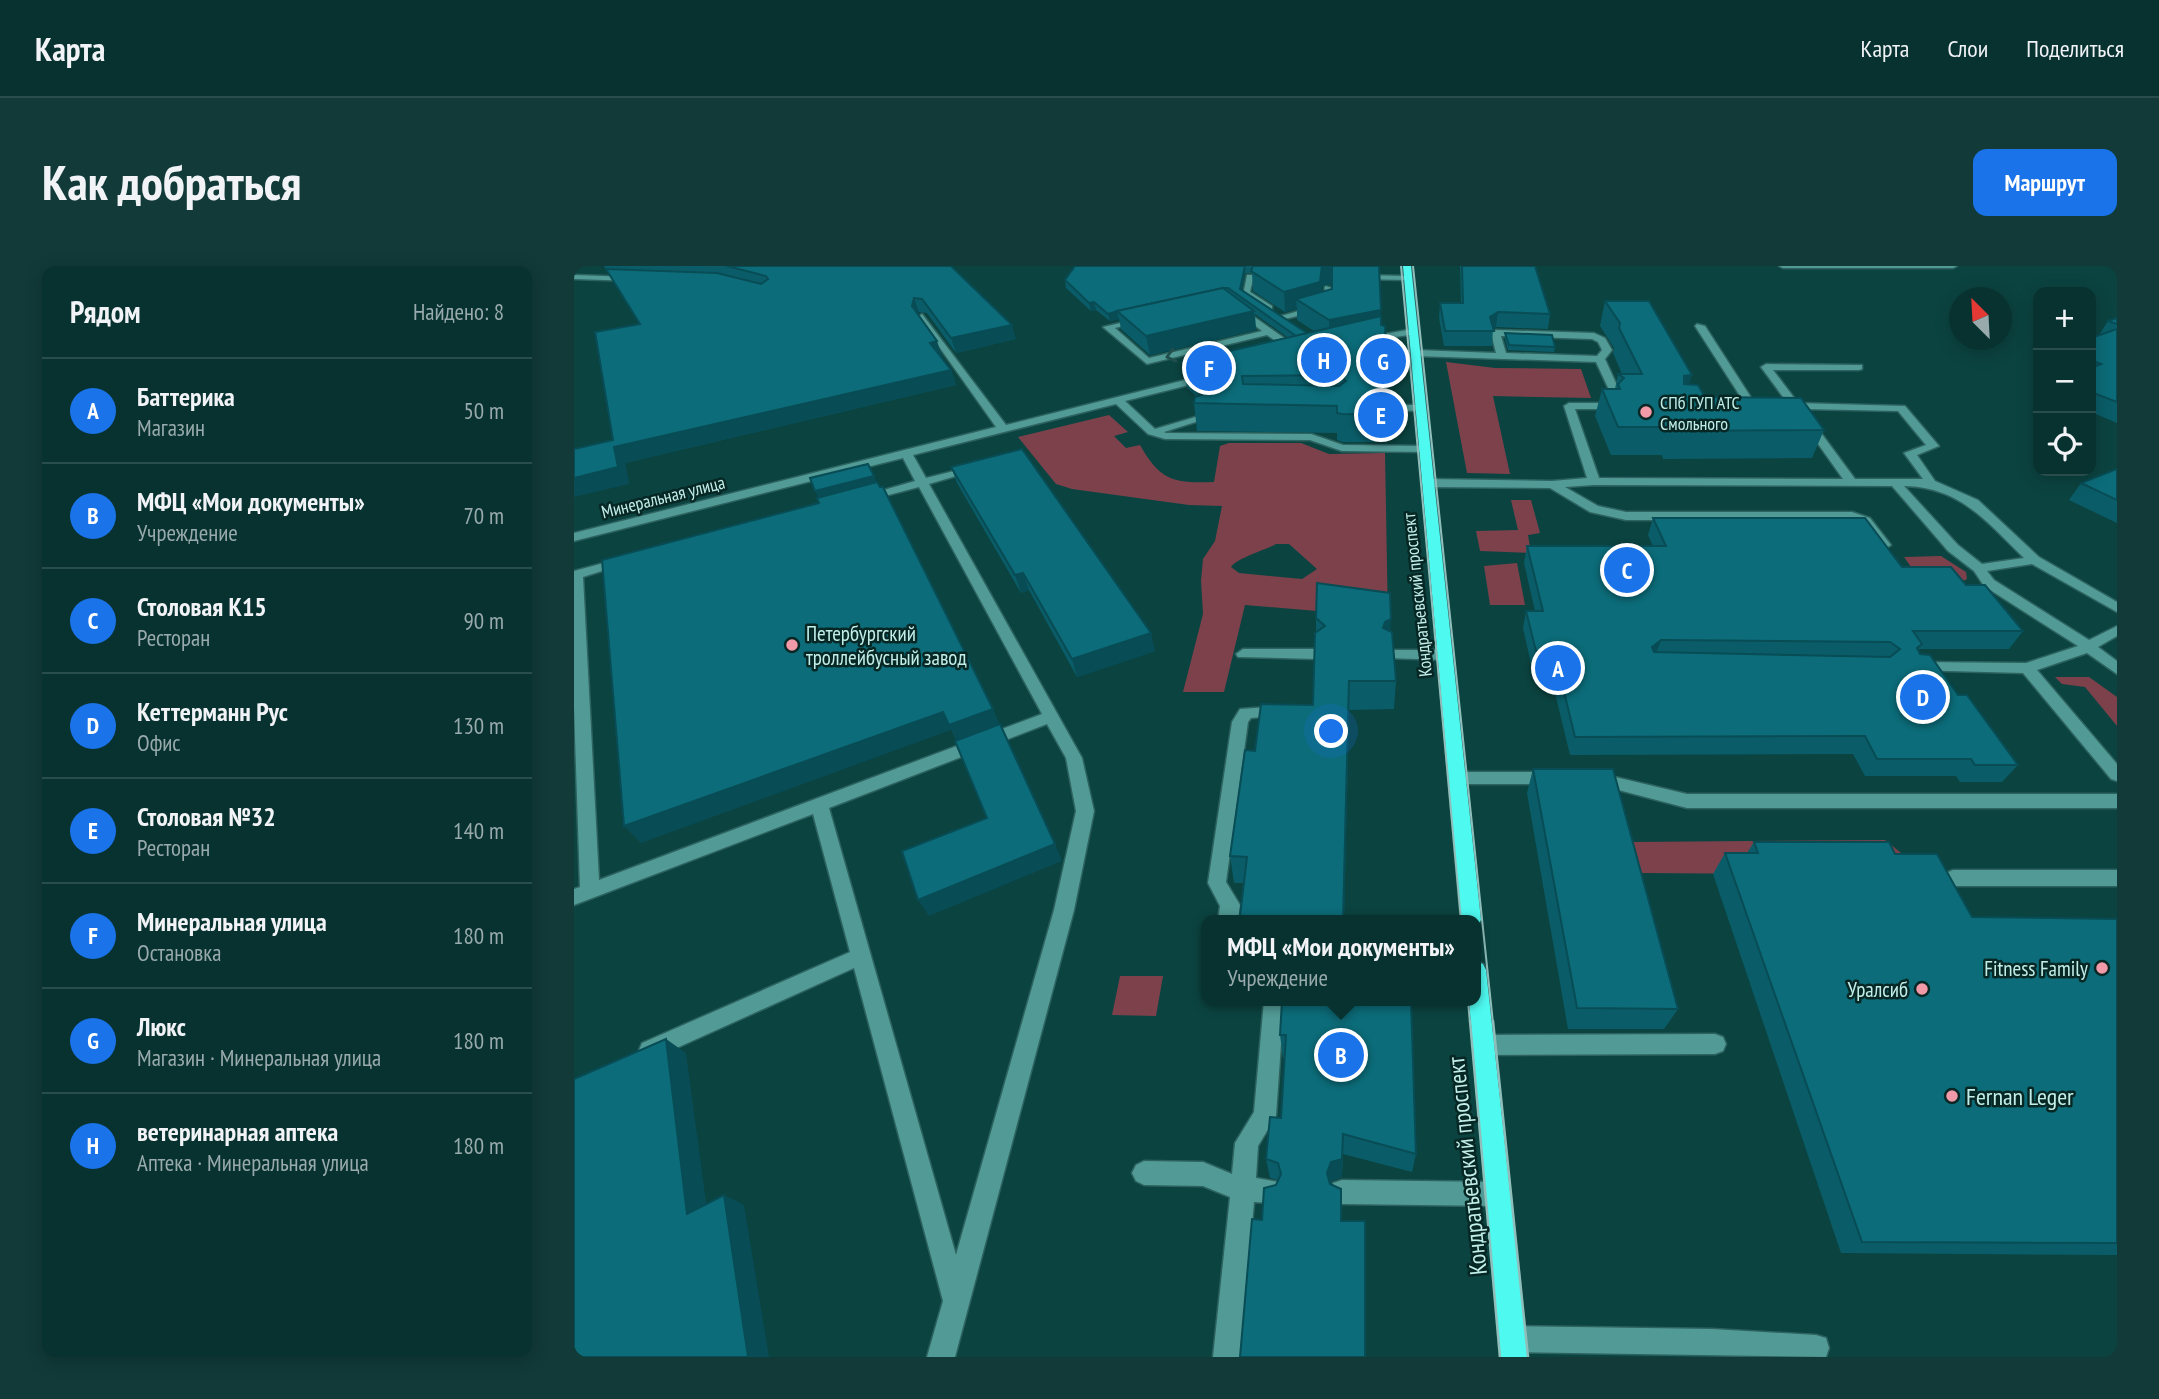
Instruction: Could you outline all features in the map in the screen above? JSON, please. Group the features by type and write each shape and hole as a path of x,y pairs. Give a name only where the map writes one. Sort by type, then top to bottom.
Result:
{"main road":[{"name":"Кондратьевский проспект","path":"1407,266 1471,915"},
{"name":"Кондратьевский проспект","path":"1479,1006 1513,1348"}],"street":[{"path":"1783,266 1953,266"},
{"path":"574,277 647,279"},
{"path":"1289,277 1250,277 1246,293 1294,325"},
{"path":"1342,277 1408,278"},
{"path":"1284,318 1327,306 1328,288"},
{"path":"1227,301 1282,341 1295,355 1314,351"},
{"path":"922,317 1003,429"},
{"path":"1147,318 1108,327 1147,361 1269,332"},
{"path":"1700,326 1755,413"},
{"path":"1349,342 1379,335 1413,332"},
{"path":"1502,357 1496,333 1582,333 1602,340 1615,392"},
{"path":"1416,354 1502,357 1606,353"},
{"path":"1851,482 1795,411 1766,367 1859,367"},
{"name":"Минеральная улица","path":"574,537 1218,375"},
{"path":"1118,400 1152,432 1165,436 1311,437 1342,448 1425,449"},
{"path":"1594,481 1569,406 1610,406"},
{"path":"1386,408 1421,408"},
{"path":"1795,411 1901,408 1933,446 1910,453 1931,483"},
{"path":"1152,432 1223,412"},
{"path":"906,453 1053,716 1074,758 1085,811 1064,910 941,1357"},
{"path":"856,500 988,465"},
{"path":"1429,482 1552,485 1594,481 1931,483 1974,503 2034,560 2117,608"},
{"path":"1895,483 1953,548 1979,568 1989,583 2088,646 2117,669"},
{"path":"1552,485 1594,509 1626,516 1852,516 1870,525 1885,545"},
{"path":"642,557 576,575 582,894 1053,716"},
{"path":"1979,568 2034,560"},
{"path":"1915,667 2027,667 2063,658 2117,630"},
{"path":"1243,654 1316,654"},
{"path":"1391,655 1446,655"},
{"path":"2027,667 2117,775"},
{"path":"1229,915 1230,905 1217,883 1240,722 1246,713 1293,711"},
{"path":"1458,778 1600,778 1687,801 2117,801"},
{"path":"819,804 957,1303"},
{"path":"1953,878 2117,878"},
{"path":"636,1056 861,956"},
{"path":"1227,1357 1247,1143 1265,1116 1274,1006"},
{"path":"1483,1045 1714,1044"},
{"path":"1144,1173 1203,1174 1243,1190 1270,1191"},
{"path":"1342,1192 1496,1195"},
{"path":"1513,1348 1712,1342 1816,1348"}],"shaded area":[{"path":"1446,362 1495,368 1581,369 1591,398 1493,396 1510,474 1467,473"},
{"path":"1109,415 1128,432 1114,436 1126,448 1140,445 1162,473 1170,478 1189,482 1214,482 1220,446 1229,443 1301,443 1329,454 1385,453 1388,621 1245,605 1224,692 1183,692 1203,614 1203,559 1215,541 1222,506 1189,505 1072,489 1056,484 1018,437","holes":["1276,544 1289,544 1317,569 1302,579 1239,573 1231,567"]},
{"path":"1511,500 1531,500 1540,533 1528,535 1531,553 1480,551 1476,531 1518,530"},
{"path":"1941,556 1966,572 1967,579 1957,584 1923,584 1904,557"},
{"path":"1517,563 1525,605 1490,605 1484,566"},
{"path":"2055,677 2089,677 2117,697 2117,726 2085,687 2062,684"},
{"path":"1885,840 1921,869 1907,875 1640,873 1632,842"},
{"path":"1120,976 1163,976 1156,1016 1112,1015"}],"building":[{"path":"727,266 951,266 1012,325 951,338 922,299 914,298 912,306 937,341 930,343 951,370 614,447 618,467 574,478 574,449 613,440 595,332 640,324 606,269 717,273 761,284 768,279 766,276"},
{"path":"1075,266 1245,266 1240,289 1307,333 1296,336 1228,288 1108,314 1094,302 1089,303 1065,280"},
{"path":"1253,266 1322,266 1320,282 1284,292 1251,271"},
{"path":"1332,266 1379,266 1381,310 1329,320 1296,299 1332,289"},
{"path":"1462,266 1535,266 1550,314 1498,312 1490,317 1494,331 1445,331 1440,303 1463,303"},
{"path":"1223,288 1254,311 1146,336 1117,311"},
{"path":"1605,301 1649,301 1692,375 1684,376 1684,384 1698,385 1705,397 1801,398 1824,430 1672,431 1670,427 1618,427 1602,389 1620,389 1618,384 1624,378 1618,374 1642,374 1619,328 1620,323"},
{"path":"1381,316 1381,325 1385,326 1387,376 1381,377 1380,383 1387,386 1388,415 1342,414 1337,413 1337,406 1194,403 1195,397 1228,384 1219,380 1197,386 1199,374 1183,362","holes":["1339,375 1346,381 1339,386 1243,384 1242,376"]},
{"path":"2117,329 2117,402 2096,394 2096,366 2101,364 2096,362 2096,336"},
{"path":"1505,333 1552,335 1555,347 1509,345"},
{"path":"1022,449 1151,633 1072,659 1023,573 1015,575 951,467"},
{"path":"868,464 874,476 815,491 810,478"},
{"path":"2117,469 2117,500 2081,483"},
{"name":"Петербургский троллейбусный завод","path":"877,482 883,487 993,709 949,725 943,712 624,826 602,560 819,503 817,498"},
{"path":"1653,518 1865,518 1902,567 1951,567 1966,585 1985,585 2023,631 1913,631 1922,644 1917,648 1920,654 1930,655 1958,695 1967,695 2018,765 1975,765 1971,759 1877,759 1865,736 1575,737 1554,651 1536,651 1526,611 1543,611 1527,546 1666,546","holes":["1661,640 1890,642 1900,649 1890,657 1654,652 1652,647"]},
{"path":"1317,583 1390,593 1391,619 1385,622 1383,628 1392,632 1396,681 1349,681 1343,915 1240,915 1247,857 1230,856 1245,750 1255,751 1261,704 1313,705 1315,633 1325,626 1316,618"},
{"path":"1000,724 1055,844 918,900 902,851 987,818 955,741"},
{"path":"1533,769 1613,769 1678,1009 1577,1008"},
{"name":"Fernan Leger","path":"1754,842 1889,842 1895,854 1937,854 1972,917 2117,919 2117,1243 1862,1242 1725,853 1758,853"},
{"path":"1282,1006 1411,1006 1416,1154 1343,1134 1342,1159 1331,1162 1327,1173 1330,1184 1341,1189 1341,1221 1365,1221 1365,1357 1240,1357 1252,1219 1262,1220 1264,1188 1276,1185 1281,1174 1278,1163 1266,1159 1270,1117 1281,1118 1286,1035 1280,1035"},
{"path":"666,1039 687,1214 724,1195 748,1357 574,1357 574,1079"}],"tram line":[{"path":"1401,266 1461,915"},
{"path":"1413,266 1493,1023"},
{"path":"1468,1006 1470,1023"},
{"path":"1470,1021 1500,1357"},
{"path":"1493,1021 1528,1357"}],"place":[{"name":"ветеринарная аптека","path":"1324,360"},
{"name":"Люкс","path":"1383,361"},
{"name":"Минеральная улица","path":"1209,368"},
{"name":"СПб ГУП АТС Смольного","path":"1646,412"},
{"name":"Столовая №32","path":"1381,415"},
{"name":"Столовая К15","path":"1627,570"},
{"name":"Петербургский троллейбусный завод","path":"792,645"},
{"name":"Баттерика","path":"1558,668"},
{"name":"Кеттерманн Рус","path":"1923,697"},
{"name":"Fitness Family","path":"2102,968"},
{"name":"Уралсиб","path":"1922,989"},
{"name":"МФЦ «Мои документы»","path":"1341,1055"},
{"name":"Fernan Leger","path":"1952,1096"}]}
